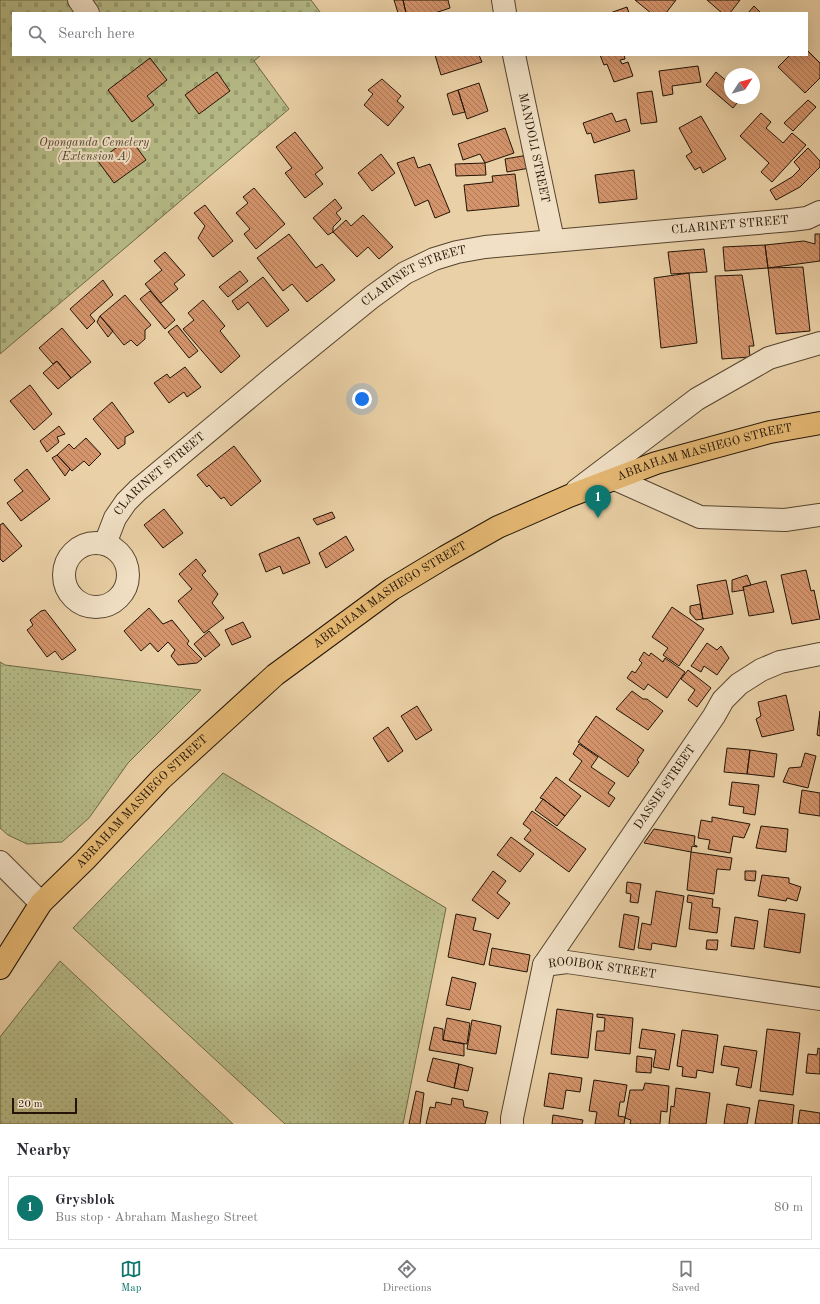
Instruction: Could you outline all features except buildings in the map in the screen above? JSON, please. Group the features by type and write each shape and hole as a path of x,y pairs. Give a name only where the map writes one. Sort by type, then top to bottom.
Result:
{"main road":[{"name":"ABRAHAM MASHEGO STREET","path":"0,968 41,903 85,860 161,779 275,675 392,589 498,527 569,496 663,461 770,432 820,423"}],"street":[{"path":"78,0 87,12"},
{"path":"503,0 505,12"},
{"name":"MANDOLI STREET","path":"514,56 553,240"},
{"name":"CLARINET STREET","path":"105,544 115,518 126,502 138,490 372,297 405,273 434,259 457,252 485,247 791,220 806,218 820,212"},
{"path":"569,496 697,399 770,358 820,343"},
{"path":"615,479 700,517 785,520 820,516"},
{"name":"DASSIE STREET","path":"544,965 714,716 723,700 739,684 761,670 780,662 820,654"},
{"path":"0,862 41,903"},
{"name":"ROOIBOK STREET","path":"512,1124 544,965 567,962 819,995"}],"green space":[{"name":"Oponganda Cemetery (Extension A)","path":"0,0 311,0 320,12 12,12 12,56 260,56 254,61 289,109 0,354"},
{"path":"0,662 5,665 201,690 128,763 89,818 62,842 27,844 8,835 0,828"},
{"path":"223,773 446,908 403,1124 285,1124 73,928"},
{"path":"60,961 233,1124 0,1124 0,1037"}],"place":[{"name":"Grysblok","path":"598,518"}]}
